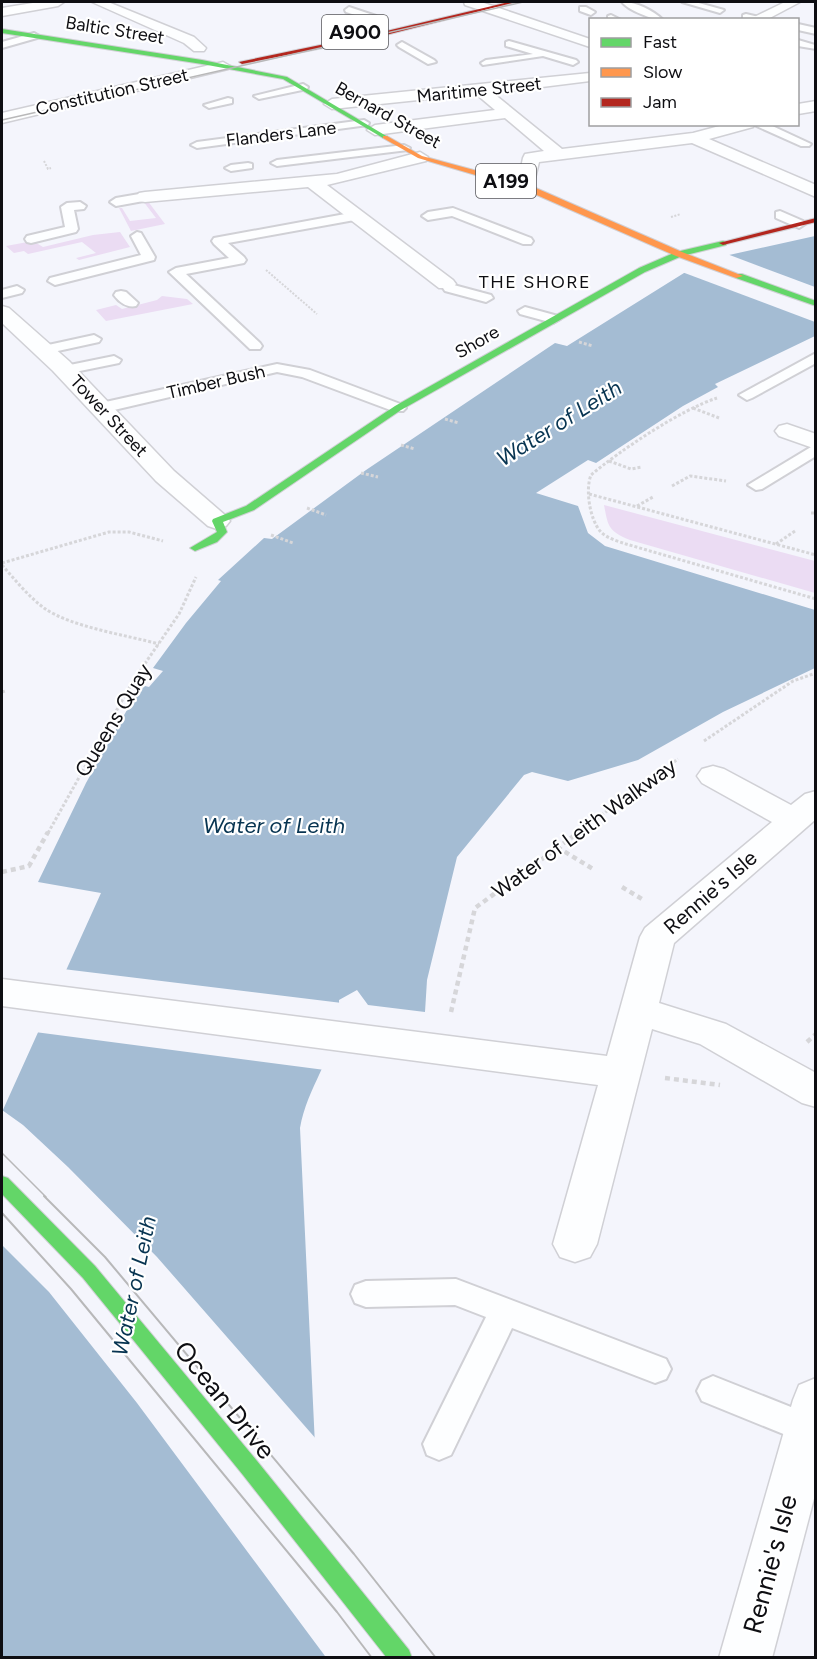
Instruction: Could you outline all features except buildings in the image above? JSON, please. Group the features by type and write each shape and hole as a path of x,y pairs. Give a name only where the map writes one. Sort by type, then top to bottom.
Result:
{"main road":[{"name":"Constitution Street","path":"223,66 277,50 388,23 513,2"},
{"name":"Constitution Street","path":"223,66 383,37 488,7"},
{"name":"Baltic Street","path":"2,31 223,66"},
{"name":"Bernard Street","path":"223,66 275,75 303,87 420,157 526,187 679,254 816,304"},
{"name":"Shore","path":"216,521 250,508 398,408 642,270 679,254 816,220"},
{"path":"195,548 219,537 222,532 216,521"},
{"name":"Ocean Drive","path":"2,1183 89,1272 401,1658"}],"street":[{"path":"2,12 58,2"},
{"path":"98,2 189,40 199,48"},
{"path":"470,2 589,42"},
{"path":"755,18 794,2"},
{"name":"Constitution Street","path":"2,118 223,66"},
{"name":"Maritime Street","path":"332,104 589,77"},
{"path":"479,89 558,154"},
{"path":"799,109 816,106"},
{"path":"370,126 508,113"},
{"path":"526,187 531,158 693,138 736,128"},
{"path":"693,138 816,192"},
{"path":"145,197 338,179 420,157"},
{"path":"311,182 356,216 380,228 448,286"},
{"name":"Tower Street","path":"2,312 65,370 165,476 216,521"},
{"path":"787,431 816,442"},
{"name":"Rennie's Isle","path":"575,1244 657,937 805,811 714,776"},
{"path":"2,993 621,1072"},
{"path":"638,1011 714,1034 816,1092"},
{"name":"Rennie's Isle","path":"745,1658 812,1414"}],"lane":[{"path":"626,2 626,4 649,12 656,18"},
{"path":"681,2 720,10"},
{"path":"349,10 373,18"},
{"path":"799,27 816,31"},
{"path":"2,45 34,36"},
{"path":"799,43 812,47"},
{"path":"509,44 573,62"},
{"path":"402,45 431,62"},
{"path":"486,63 549,55"},
{"path":"259,96 303,87"},
{"path":"209,105 228,101"},
{"name":"Flanders Lane","path":"197,145 370,126"},
{"path":"763,126 805,144"},
{"path":"278,164 404,148"},
{"path":"231,168 248,166"},
{"path":"116,202 145,197"},
{"path":"31,238 72,229 67,207 80,206"},
{"path":"428,216 453,212 527,241"},
{"path":"780,215 799,224"},
{"path":"239,260 218,241 356,216"},
{"path":"55,281 95,275 149,257 137,236"},
{"path":"239,260 176,272 255,346"},
{"path":"448,286 486,298"},
{"path":"2,294 16,290"},
{"path":"525,311 553,319"},
{"path":"44,350 94,339"},
{"path":"747,395 816,357"},
{"path":"65,370 114,360"},
{"name":"Timber Bush","path":"95,402 277,368 305,373 398,408"},
{"path":"95,402 138,385"},
{"path":"756,485 816,449"},
{"path":"366,1294 456,1292 655,1369"},
{"path":"439,1444 505,1311"},
{"path":"713,1391 812,1414"}],"path":[{"path":"44,161 48,169 51,168"},
{"path":"239,260 248,258 288,287 317,314"},
{"path":"747,395 738,400 711,398 609,461 590,476 587,485 597,526 613,539 816,599"},
{"path":"693,408 719,418"},
{"path":"609,461 631,470 639,465 642,467"},
{"path":"672,486 690,476 756,485"},
{"path":"589,494 816,555"},
{"path":"636,507 653,497"},
{"path":"811,513 815,516"},
{"path":"775,544 795,531"},
{"path":"159,644 66,619 46,609 27,594 2,564 109,532 129,532 195,548"},
{"name":"Queens Quay","path":"2,872 29,866 133,681 179,614 196,579 198,565 194,560 195,548"},
{"name":"Water of Leith Walkway","path":"698,746 793,681 816,673"},
{"name":"Water of Leith Walkway","path":"443,1049 475,908 688,752"},
{"path":"557,847 593,869"},
{"path":"621,1072 737,1086 765,1081 778,1071"}],"shaded area":[{"path":"147,200 165,224 131,231 119,208 122,208 130,221 156,218 143,201"},
{"path":"120,232 130,247 79,260 76,258 96,253 82,242 28,254 24,251 14,253 6,246 33,241 43,247 93,235"},
{"path":"162,296 187,299 193,304 106,321 96,310 116,305 122,309 157,300"},
{"path":"604,505 815,561 815,593 630,540 617,534 610,527"}],"water":[{"name":"Water of Leith","path":"815,236 815,336 715,384 718,387 683,406 596,463 588,460 536,493 578,506 588,533 605,546 815,610 815,668 723,712 638,760 568,781 532,772 524,775 457,857 427,980 425,1012 368,1005 357,990 339,1000 335,1035 304,1111 300,1128 325,1657 2,1657 2,1112 101,893 38,882 86,783 141,685 149,687 163,671 153,668 221,581 218,580 264,538 272,539 366,470 555,343 567,346 684,273 729,255"}],"pier":[{"path":"727,254 815,287 815,322 682,272"},
{"path":"63,969 342,1003 340,1034 325,1070 35,1032"},
{"path":"2,1110 23,1125 68,1167 157,1257 317,1440 327,1647 325,1656 137,1403 49,1292 2,1245"}],"tram line":[{"path":"2,120 523,2"},
{"path":"2,1153 46,1197"},
{"path":"44,1196 105,1257 354,1554 436,1658"},
{"path":"2,1213 71,1289 337,1612 372,1658"}],"traffic: fast":[{"path":"2,31 202,62 285,78 385,137"},
{"path":"195,548 207,544 222,532 217,521 250,508 398,408 642,270 679,254 723,243"},
{"path":"739,276 816,304"},
{"path":"2,1183 89,1272 250,1468 401,1658"}],"traffic: slow":[{"path":"385,137 420,157 526,187 679,254 739,276"}],"traffic: jam":[{"path":"242,62 378,35 513,2"},
{"path":"723,243 816,220"}],"district":[{"name":"THE SHORE","path":"535,282"}]}
